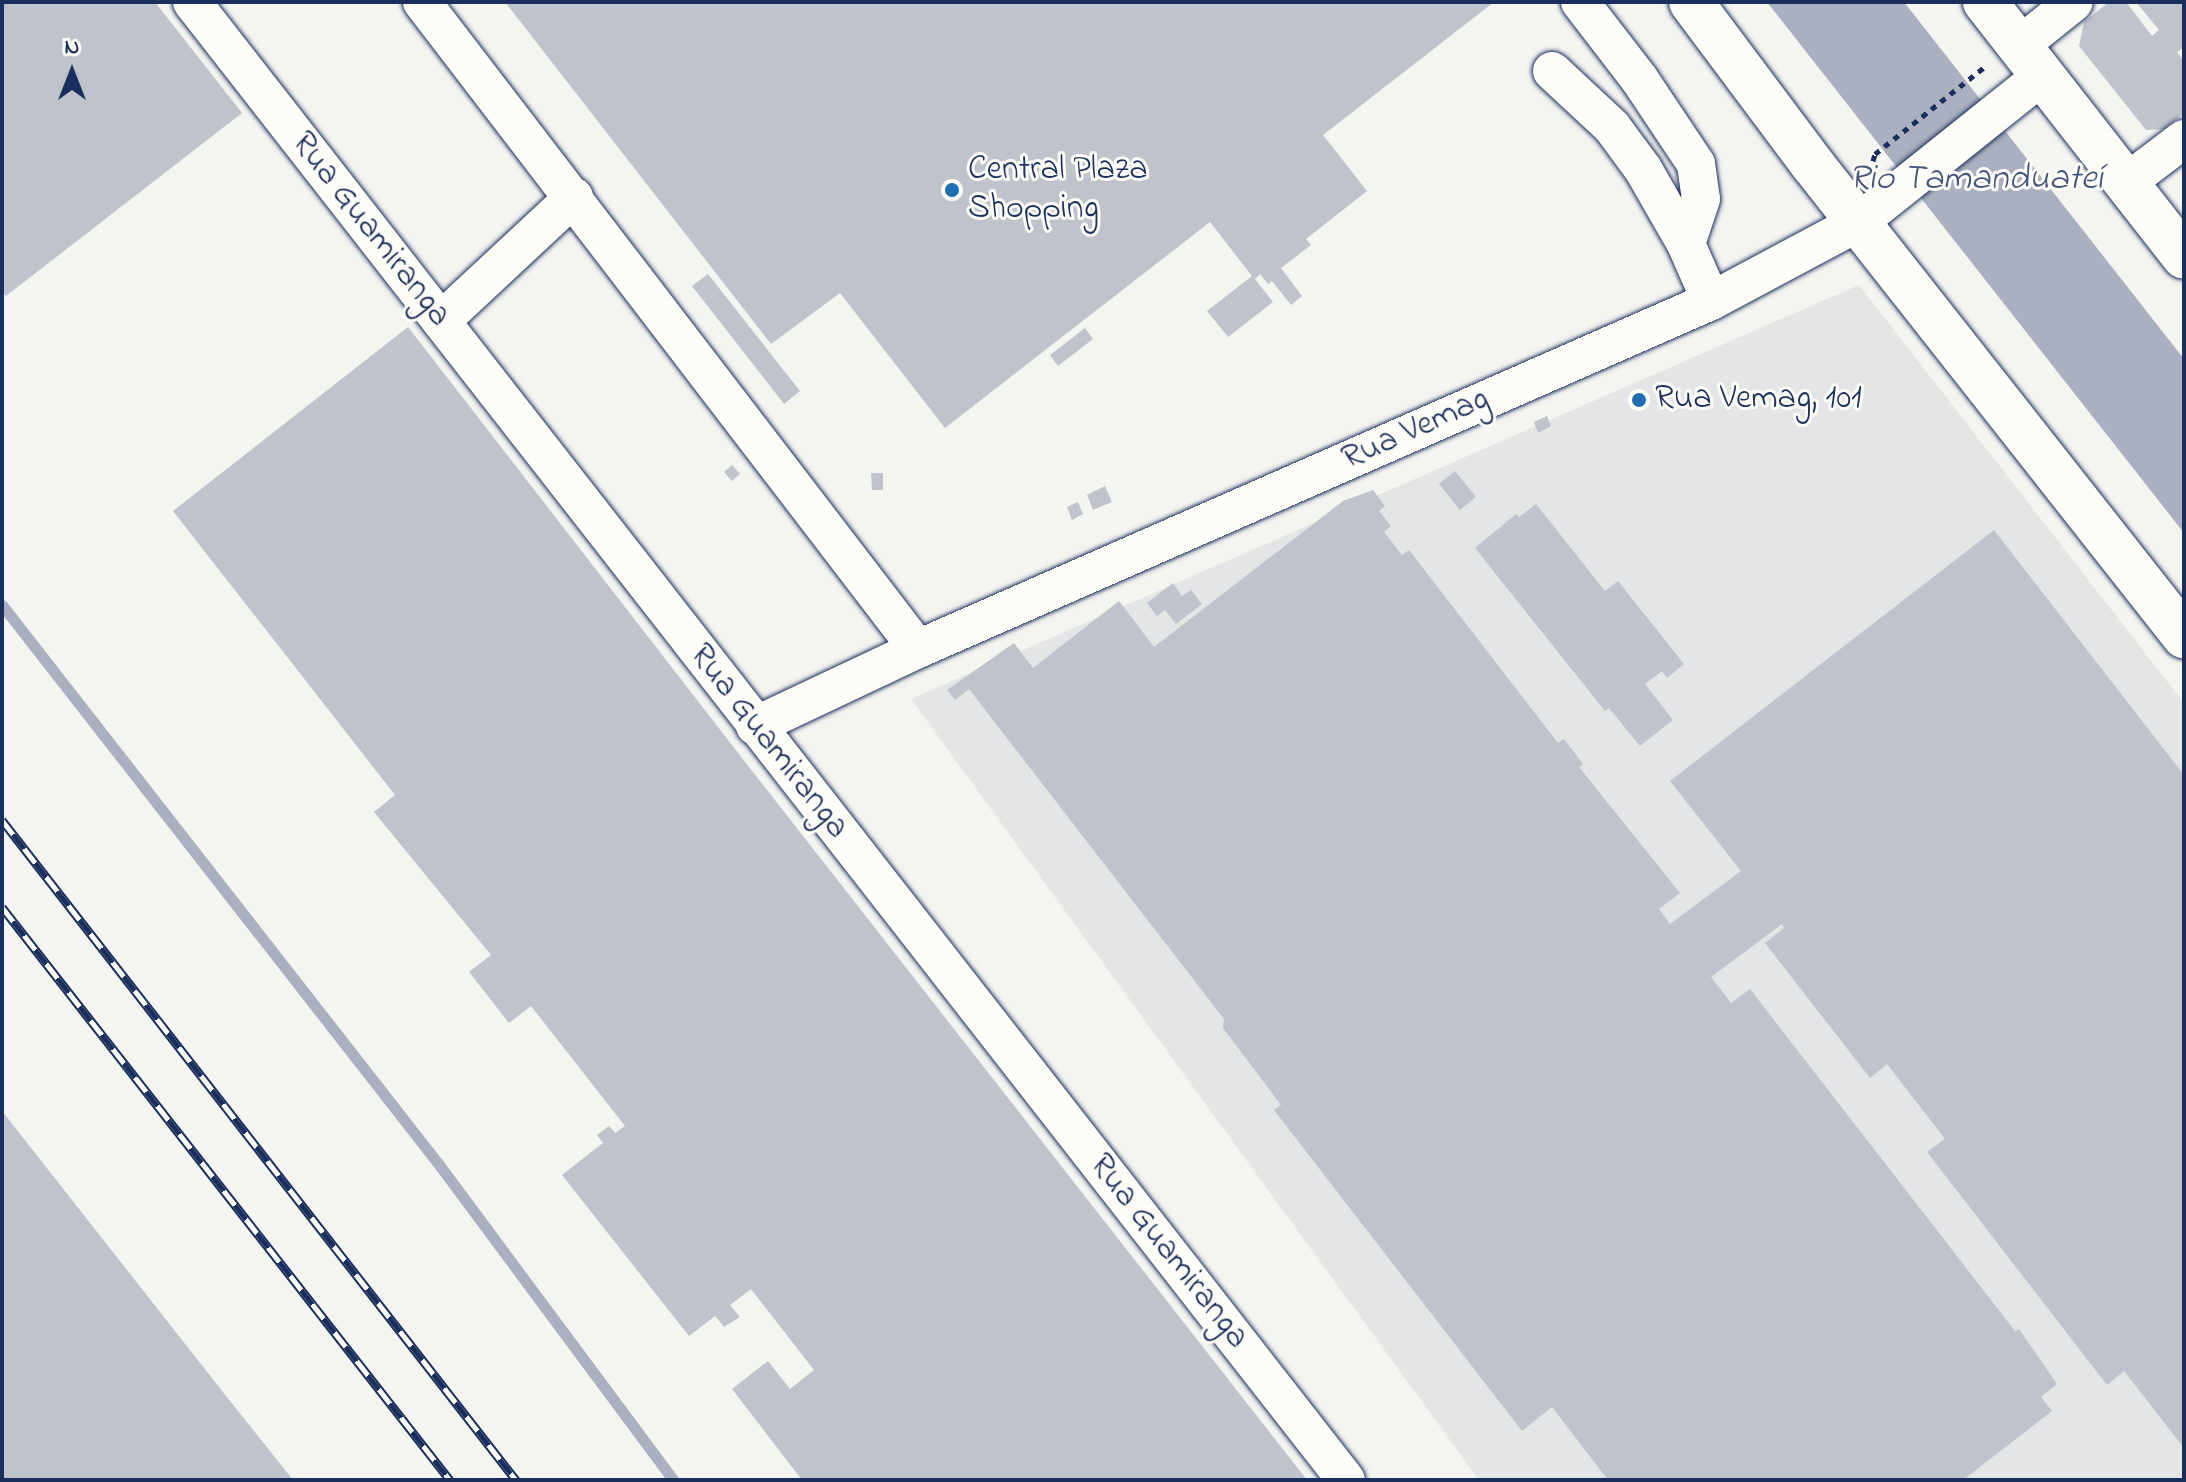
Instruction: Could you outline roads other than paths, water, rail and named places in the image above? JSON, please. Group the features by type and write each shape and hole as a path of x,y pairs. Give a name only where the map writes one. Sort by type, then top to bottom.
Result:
{"highway":[{"path":"1691,2 1859,222 2184,636"},
{"path":"1985,2 2024,74 2126,183 2184,257"}],"street":[{"name":"Rua Guamiranga","path":"192,2 1346,1480"},
{"path":"422,2 918,649"},
{"path":"1580,2 1640,80 1696,164 1701,199 1686,244"},
{"name":"Rua Vemag","path":"755,726 918,649 1711,301 1859,222 1899,191 2024,74 2074,2"},
{"path":"1552,71 1612,127 1643,169 1686,244 1711,301"},
{"path":"2126,183 2184,139"},
{"path":"441,321 574,197"}],"water":[{"name":"Rio Tamanduateí","path":"1767,2 1904,2 2184,359 2184,533"}],"waterway":[{"path":"2,605 440,1166 673,1480"}],"railway":[{"path":"2,820 516,1480"},
{"path":"2,907 450,1480"}],"place":[{"name":"Central Plaza Shopping","path":"952,190"},
{"name":"Rua Vemag, 101","path":"1639,400"}]}
